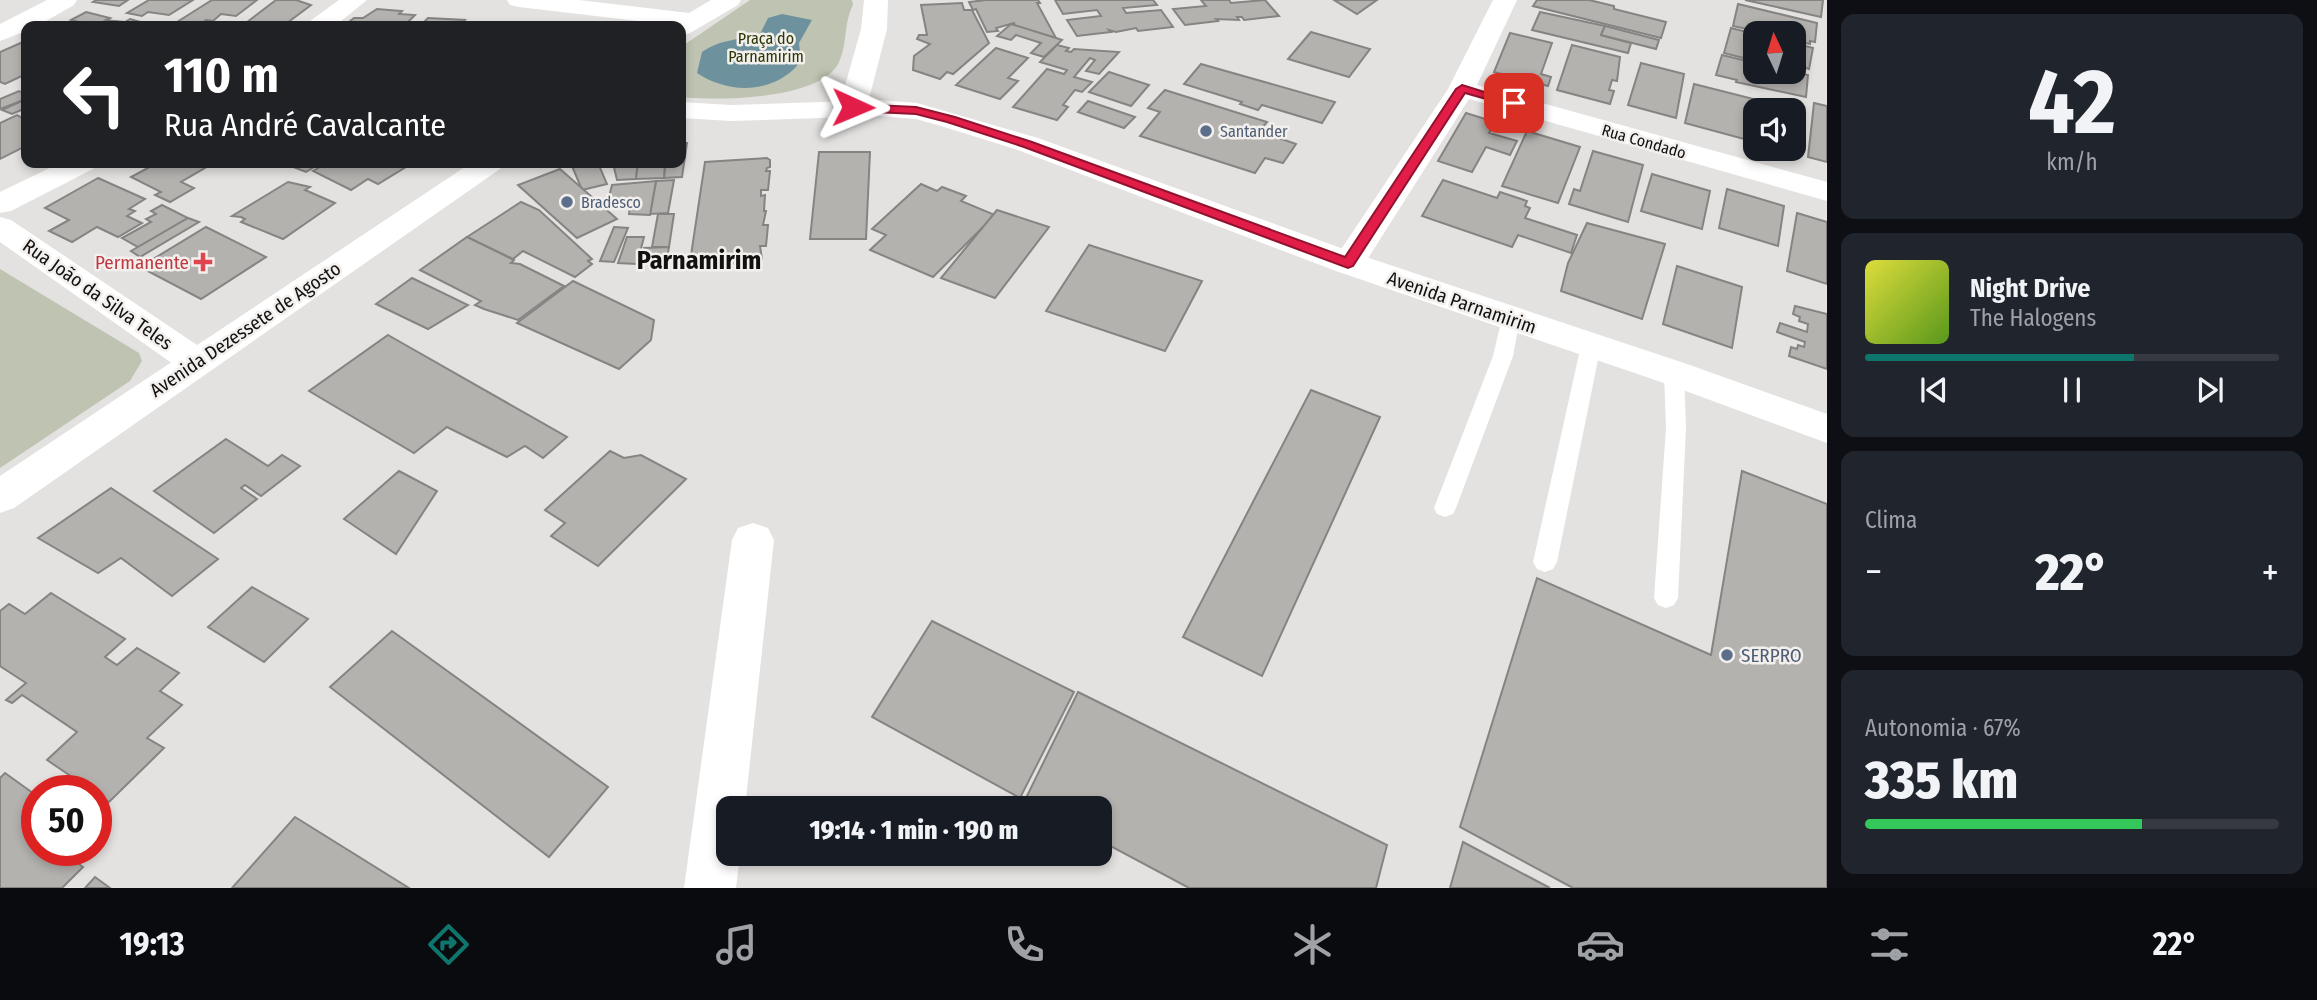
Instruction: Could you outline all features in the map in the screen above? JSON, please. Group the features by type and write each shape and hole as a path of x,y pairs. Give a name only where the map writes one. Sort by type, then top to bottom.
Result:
{"street":[{"path":"0,9 19,0"},
{"path":"26,21 65,0"},
{"path":"326,21 355,0"},
{"path":"519,0 659,21"},
{"path":"686,25 729,0"},
{"path":"853,107 874,29 876,0"},
{"path":"1348,263 1462,89 1505,0"},
{"path":"0,33 21,23"},
{"name":"Rua Condado","path":"1462,89 1827,192"},
{"name":"Avenida Parnamirim","path":"731,113 853,107 916,111 951,120 1028,144 1348,263 1674,373 1827,429"},
{"path":"686,110 731,113"},
{"path":"686,119 731,113"},
{"path":"0,204 73,168"},
{"name":"Avenida Dezessete de Agosto","path":"0,497 483,168"},
{"name":"Rua João da Silva Teles","path":"0,227 196,362"},
{"path":"710,888 753,540"}],"lane":[{"path":"1445,508 1503,356 1511,318"},
{"path":"1545,562 1591,345"},
{"path":"1667,598 1676,428 1674,373"}],"green space":[{"name":"Praça do Parnamirim","path":"750,0 852,0 839,62 829,75 791,91 742,98 686,97 686,44"},
{"path":"0,269 139,353 142,361 130,381 0,468"}],"water":[{"path":"782,14 812,20 799,43 801,61 791,72 779,80 752,88 724,85 697,73 702,52 724,42 760,34 768,18"}],"building":[{"path":"128,0 119,6 93,2"},
{"path":"149,0 193,0 169,15 148,12 142,16 127,13"},
{"path":"212,0 257,0 236,16 221,14 213,21 179,21"},
{"path":"276,0 296,0 311,5 290,21 249,21"},
{"path":"1038,0 1040,3 1037,3 1056,38 1015,26 1014,23 996,28 998,31 987,32 976,9 973,10 969,2"},
{"path":"1055,0 1153,0 1157,5 1123,8 1126,13 1161,10 1173,27 1138,31 1136,28 1116,32 1109,30 1111,32 1077,36 1067,20 1101,16 1097,10 1063,14"},
{"path":"1201,0 1229,0 1231,3 1265,0 1279,16 1244,20 1242,17 1237,17 1239,20 1216,19 1218,21 1185,25 1173,9 1206,6"},
{"path":"1334,0 1377,0 1357,14"},
{"path":"1537,0 1589,0 1666,22 1661,38 1533,6"},
{"path":"1745,0 1823,0 1821,17"},
{"path":"962,3 964,10 972,10 989,43 953,74 947,72 940,79 913,70 914,56 930,44 917,39 919,35 927,35 921,5"},
{"path":"1738,4 1817,23 1815,42 1810,41 1810,44 1806,43 1806,21 1743,21 1743,28 1733,26"},
{"path":"377,9 415,15 409,21 350,21 363,18"},
{"path":"86,12 114,21 75,21 71,20"},
{"path":"1540,12 1605,26 1601,35 1631,43 1628,53 1532,30"},
{"path":"428,18 465,20 464,21 425,21"},
{"path":"1011,24 1062,40 1044,57 1031,53 1041,43 1016,35 1011,40 997,36"},
{"path":"1605,26 1659,40 1656,49 1601,35"},
{"path":"1731,28 1743,31 1743,58 1724,53"},
{"path":"1311,32 1370,49 1349,77 1288,59"},
{"path":"1510,33 1552,43 1541,74 1551,77 1548,86 1494,72"},
{"path":"21,43 21,76 5,84 0,82 0,52"},
{"path":"1057,45 1069,48 1066,51 1071,52 1074,49 1119,52 1099,74 1086,71 1095,60 1090,58 1074,77 1092,82 1082,92 1075,90 1063,105 1068,107 1057,120 1013,107 1047,69 1064,74 1067,70 1040,62"},
{"path":"1572,45 1620,57 1617,81 1612,80 1609,90 1614,91 1610,104 1557,90"},
{"path":"1806,46 1813,48 1809,69 1806,68"},
{"path":"996,48 1028,58 1008,78 1018,81 1000,99 956,85"},
{"path":"1722,55 1743,60 1743,84 1716,75"},
{"path":"1641,63 1684,74 1676,118 1628,105"},
{"path":"1201,64 1335,102 1322,123 1262,105 1258,110 1240,104 1242,102 1184,84"},
{"path":"1109,72 1149,85 1131,106 1089,92"},
{"path":"1808,75 1806,97 1745,84 1806,84"},
{"path":"1694,84 1749,98 1743,98 1743,139 1685,123"},
{"name":"Santander","path":"1165,90 1267,122 1261,129 1296,144 1283,163 1265,158 1255,173 1140,136 1160,112 1148,108"},
{"path":"21,92 21,101 0,109 0,99"},
{"path":"21,101 21,110 12,114 2,110"},
{"path":"1088,101 1135,117 1124,128 1078,112"},
{"path":"1814,103 1827,106 1827,162 1808,157"},
{"path":"1466,113 1495,122 1489,133 1517,141 1510,155 1486,147 1472,172 1438,161"},
{"path":"17,115 21,117 21,148 0,159 0,123"},
{"path":"1527,131 1580,147 1558,203 1502,186"},
{"path":"1593,151 1643,165 1628,222 1569,204 1574,189 1580,191"},
{"path":"819,152 870,152 866,239 810,239"},
{"path":"770,160 770,167 766,171 770,171 768,190 761,190 761,196 765,195 766,211 763,225 768,225 766,246 760,246 762,259 759,259 759,263 690,262 705,162"},
{"path":"148,168 205,168 181,182 194,188 170,202 155,195 161,192 131,177"},
{"path":"296,168 312,168 306,172"},
{"path":"318,168 404,168 378,184 368,179 351,190 313,171"},
{"path":"573,168 600,168 607,184 582,190"},
{"path":"614,168 637,168 636,179 617,180"},
{"path":"637,168 665,168 664,178 636,179"},
{"path":"665,168 683,168 682,177 664,178"},
{"name":"Bradesco","path":"560,169 617,219 577,238 518,185"},
{"path":"1652,174 1710,191 1702,229 1641,211"},
{"path":"98,178 145,199 129,209 135,211 127,216 142,223 118,237 97,227 72,242 49,231 69,220 45,208"},
{"path":"674,180 668,213 650,214 656,181"},
{"path":"1443,180 1497,198 1500,192 1527,201 1525,206 1530,208 1525,218 1577,235 1571,253 1518,235 1512,247 1422,216"},
{"path":"656,181 650,215 629,214 630,207 607,205 612,185"},
{"path":"288,182 310,187 305,190 335,203 283,239 241,222 245,219 241,217 232,216"},
{"path":"921,184 937,191 942,187 966,196 961,201 995,215 933,277 870,250 886,235 872,229"},
{"path":"1727,189 1784,206 1778,246 1719,228"},
{"path":"521,202 539,210 592,259 588,261 592,264 575,277 523,251 513,259 467,237"},
{"path":"162,205 188,218 138,247 122,238 151,222 146,219 156,214 151,211"},
{"path":"997,210 1049,227 995,298 941,278"},
{"path":"1797,213 1827,222 1827,284 1787,271"},
{"path":"658,214 674,214 669,247 652,247"},
{"path":"188,218 199,222 140,257 131,251"},
{"path":"1587,223 1665,244 1642,319 1561,291 1568,263"},
{"name":"Permanente","path":"206,227 266,257 201,299 140,267"},
{"path":"614,227 628,228 614,262 600,261"},
{"path":"467,237 514,260 511,263 520,264 564,286 518,320 475,305 481,301 420,270"},
{"path":"627,237 644,237 637,264 618,263"},
{"path":"1089,245 1202,281 1165,351 1046,311"},
{"path":"669,247 667,258 642,259 644,248"},
{"path":"1677,266 1742,287 1732,348 1663,324"},
{"path":"412,278 468,305 428,329 376,304"},
{"path":"573,281 654,320 651,340 619,369 517,323"},
{"path":"1795,306 1827,314 1827,369 1789,356 1791,347 1804,347 1805,342 1777,332 1780,323 1807,332 1808,324 1799,321 1800,317 1793,314"},
{"path":"388,335 567,437 543,458 525,446 507,457 447,427 414,453 309,391"},
{"path":"1311,390 1380,417 1262,676 1183,637"},
{"path":"226,439 268,466 282,455 300,466 261,496 245,485 241,488 257,499 214,533 154,491"},
{"path":"610,451 624,458 641,455 686,479 598,566 551,536 565,523 545,510"},
{"path":"399,471 437,491 396,554 344,519"},
{"path":"1742,471 1827,504 1827,888 1573,888 1460,827 1537,578 1711,655"},
{"path":"111,488 218,559 172,596 121,558 98,573 38,538"},
{"path":"252,587 308,619 264,662 208,627"},
{"path":"51,593 125,639 105,657 117,665 137,648 179,673 160,691 182,705 147,738 164,748 112,799 112,775 69,775 47,760 77,732 22,695 12,703 6,700 26,683 0,666 0,611 9,604 25,614"},
{"path":"932,621 1074,692 1021,796 1016,796 872,717"},
{"path":"392,631 608,787 549,857 330,687"},
{"path":"1078,692 1387,845 1376,888 1189,888 1112,847 1112,796 1027,796"},
{"path":"5,773 21,784 21,866 83,867 62,888 0,888 0,778"},
{"path":"295,817 409,888 232,888"},
{"path":"1463,842 1550,888 1450,888"},
{"path":"95,877 110,888 85,888"}],"place":[{"name":"Santander","path":"1206,131"},
{"name":"Bradesco","path":"567,202"},
{"name":"Permanente","path":"203,262"},
{"name":"SERPRO","path":"1727,655"}],"district":[{"name":"Parnamirim","path":"699,260"}],"route":[{"path":"853,107 916,111 1028,144 1348,263 1462,89 1514,103"}]}
